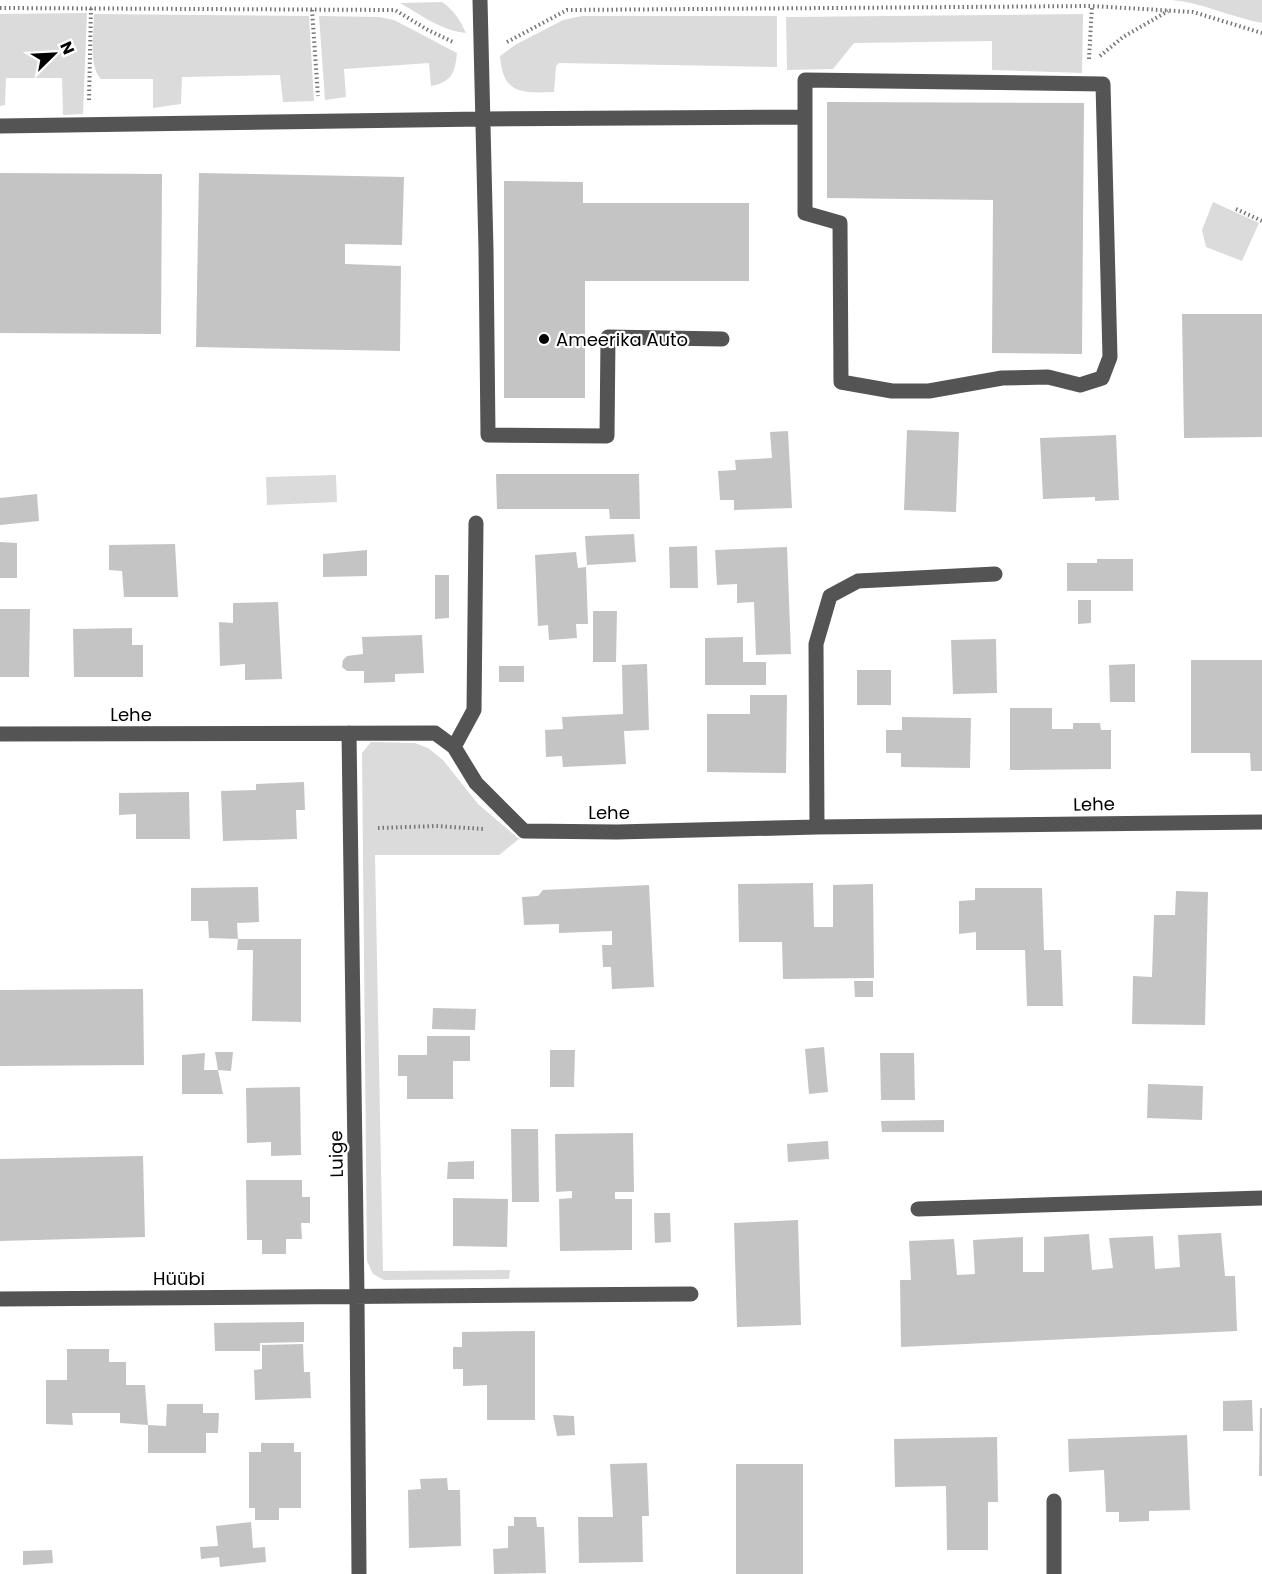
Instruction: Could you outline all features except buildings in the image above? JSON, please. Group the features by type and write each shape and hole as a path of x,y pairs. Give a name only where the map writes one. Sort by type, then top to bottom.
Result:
{"street":[{"path":"480,0 488,435 607,436 608,338 722,339"},
{"path":"805,80 1103,84 1110,357 1102,378 1080,385 1048,377 1002,378 929,391 892,391 841,382 840,223 805,213 805,117 805,80"},
{"path":"0,126 805,117"},
{"path":"454,747 474,710 476,523"},
{"path":"817,827 816,644 830,596 858,581 995,574"},
{"name":"Luige","path":"349,733 359,1574"},
{"name":"Lehe","path":"0,734 435,733 454,747 476,783 524,831 617,832 817,827 1262,822"},
{"path":"918,1209 1262,1198"},
{"name":"Hüübi","path":"0,1299 691,1294"},
{"path":"1054,1501 1054,1574"}],"path":[{"path":"1092,6 1089,71 1103,84"},
{"path":"501,45 567,10 1092,6 1193,12 1262,33"},
{"path":"0,8 395,10 428,30 462,44"},
{"path":"89,125 91,8"},
{"path":"312,10 320,121"},
{"path":"1089,71 1104,51 1169,10"},
{"path":"1236,209 1262,221"},
{"path":"350,829 436,825 524,831"}],"shaded area":[{"path":"1172,0 1262,0 1262,23 1195,4"},
{"path":"442,2 450,8 466,33 440,26 400,3"},
{"path":"87,13 83,114 63,115 62,78 6,78 5,105 0,106 0,14"},
{"path":"94,14 309,16 314,101 283,102 280,75 182,77 181,104 153,108 153,79 101,79 97,73 93,58"},
{"path":"1083,14 1082,73 992,70 992,41 854,43 833,69 787,70 786,17"},
{"path":"319,16 379,17 394,20 457,53 451,76 444,82 431,86 429,63 344,69 346,97 325,100"},
{"path":"582,16 777,16 777,67 559,63 556,66 554,92 524,91 510,85 505,78 500,56 515,45 563,20"},
{"path":"1213,202 1259,223 1242,261 1206,247 1202,230"},
{"path":"336,475 337,502 267,505 266,477"},
{"path":"371,742 415,743 428,748 443,760 478,804 519,839 499,855 375,855 383,1271 510,1270 509,1279 384,1280 373,1274 367,1261 362,753"}],"place":[{"name":"Ameerika Auto","path":"544,339"}]}
